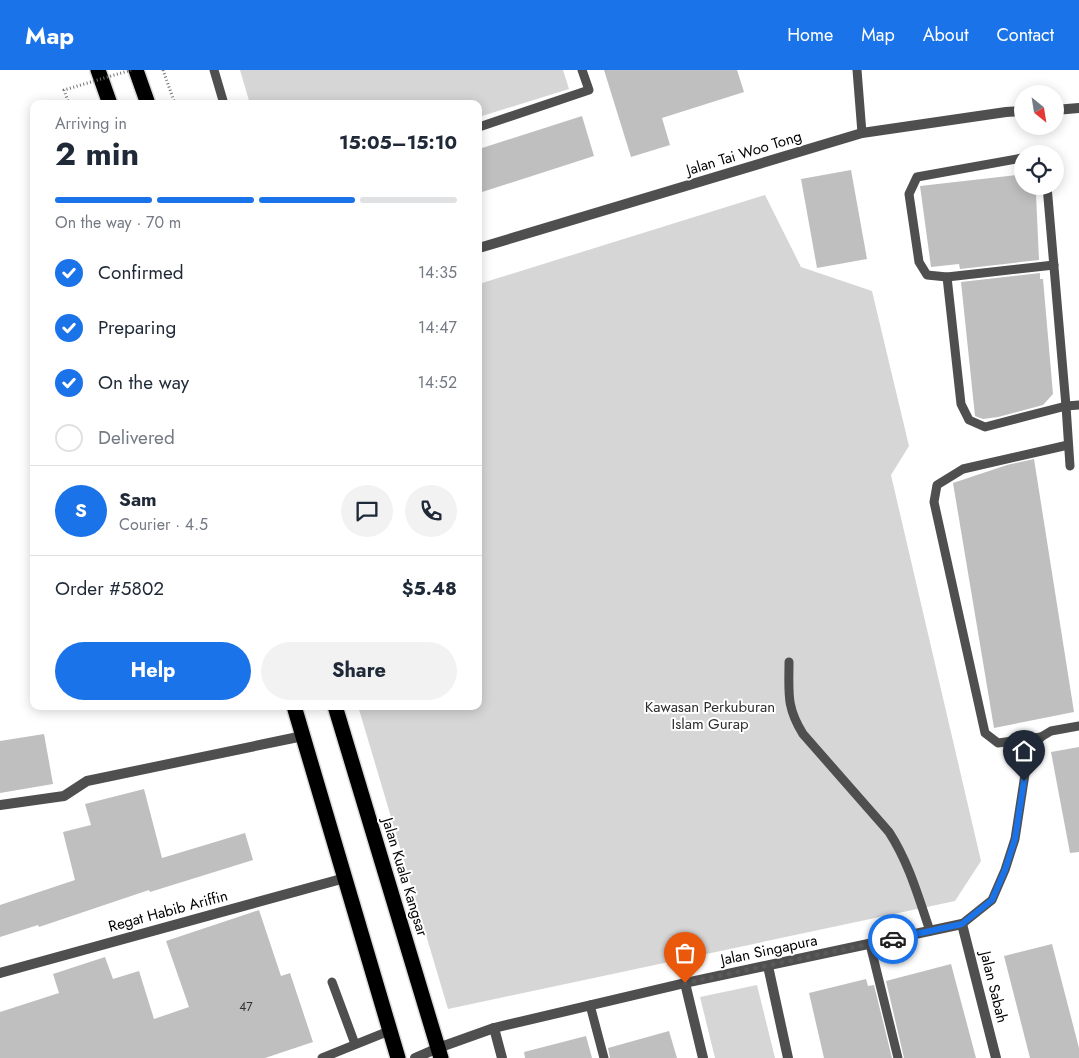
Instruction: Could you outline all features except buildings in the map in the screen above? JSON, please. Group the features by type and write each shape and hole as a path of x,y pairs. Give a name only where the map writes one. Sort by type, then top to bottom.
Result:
{"highway":[{"path":"98,70 109,100"},
{"path":"136,73 146,100"},
{"path":"295,710 398,1058"},
{"name":"Jalan Kuala Kangsar","path":"336,710 439,1053"}],"street":[{"path":"1064,109 1079,108"},
{"name":"Jalan Tai Woo Tong","path":"482,247 862,133 1014,112"},
{"path":"0,806 64,796 87,782 302,736"},
{"name":"Regat Habib Ariffin","path":"0,973 345,878"},
{"name":"Jalan Singapura","path":"415,1058 439,1053 494,1028 685,983 962,924"},
{"name":"Jalan Sabah","path":"962,924 996,1058"},
{"path":"768,966 788,1058"},
{"path":"685,983 703,1058"},
{"path":"494,1028 502,1058"}],"lane":[{"path":"214,70 223,100"},
{"path":"482,126 589,90 582,70"},
{"path":"857,70 862,133"},
{"path":"1014,159 917,177 909,194 919,262 927,275 947,277 1054,265"},
{"path":"1048,195 1070,466"},
{"path":"947,277 961,404 969,420 985,427 1066,406 1079,405"},
{"path":"1041,737 998,743 985,733 934,502 937,485 963,469 1068,445"},
{"path":"789,662 790,706 793,717 803,734 889,832 910,871 930,931"},
{"path":"962,924 992,900 1005,870 1015,839 1027,761 1035,744 1041,737 1051,731 1079,726"},
{"path":"870,944 898,1058"},
{"path":"332,982 355,1044"},
{"path":"590,1005 604,1058"},
{"path":"322,1058 389,1031"}],"path":[{"path":"163,70 174,100"},
{"path":"68,100 64,90 136,73"}],"green space":[{"path":"240,70 563,70 569,89 482,116 482,100 249,100"},
{"name":"Kawasan Perkuburan Islam Gurap","path":"765,195 801,267 872,291 909,446 891,475 981,861 955,901 448,1009 359,710 482,710 482,283"},
{"path":"757,985 775,1058 715,1058 700,997"}],"way so far":[{"path":"685,983 893,939"}],"route":[{"path":"893,939 962,924 992,900 1005,870 1015,839 1024,781"}]}
